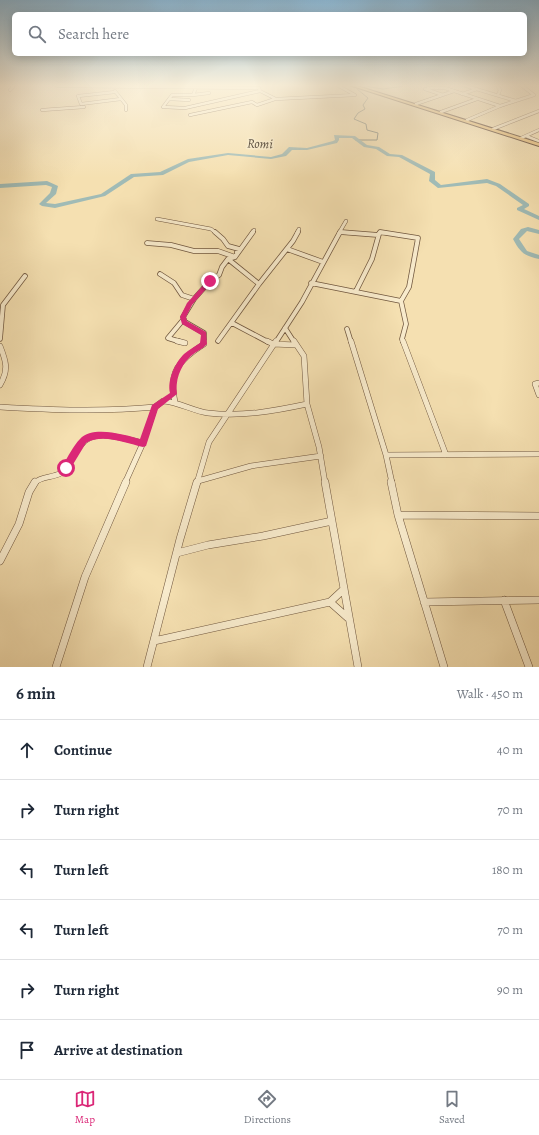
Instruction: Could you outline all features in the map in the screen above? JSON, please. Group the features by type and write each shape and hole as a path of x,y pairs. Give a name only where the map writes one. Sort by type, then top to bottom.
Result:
{"highway":[{"path":"450,116 539,144"},
{"path":"454,116 539,144"}],"street":[{"path":"467,120 476,116"},
{"path":"492,129 526,116"},
{"path":"521,138 539,130"},
{"path":"526,136 539,140"},
{"path":"158,220 211,229 217,235 225,239 228,246 239,248 235,257"},
{"path":"148,667 177,553 209,442 302,302 346,221"},
{"path":"185,343 168,338 183,320 183,317 194,299 210,281 219,275 222,267 228,259 235,257 254,230"},
{"path":"218,341 259,284 287,249 299,230"},
{"path":"340,232 378,235 380,232 418,238 410,287 401,301 406,324 402,339 446,454"},
{"path":"356,291 372,259 380,232"},
{"path":"147,243 171,245 194,251 218,251 235,257"},
{"path":"287,249 323,262"},
{"path":"228,259 259,284"},
{"path":"160,274 176,284 180,294 184,297 194,299"},
{"path":"0,339 3,306 25,276"},
{"path":"311,283 401,301"},
{"path":"175,402 172,387 175,373 186,356 204,344 205,341 204,333 183,320"},
{"path":"232,323 274,344 296,345"},
{"path":"285,328 304,356 307,404 321,456 358,667"},
{"path":"347,329 386,455 398,516 444,667"},
{"path":"0,346 8,366 6,376 0,385"},
{"path":"539,383 535,384 535,388 539,395"},
{"path":"0,407 57,410 126,410 155,407 174,394"},
{"path":"164,401 175,402 207,413 228,414 264,413 307,404"},
{"path":"56,667 85,577 143,443 155,407"},
{"path":"0,561 22,517 29,494 34,485 38,480 60,474 66,468 83,441 88,438 107,435 143,443"},
{"path":"386,455 539,454"},
{"path":"198,481 251,466 321,456"},
{"path":"398,516 539,516"},
{"path":"177,553 208,545 263,536 332,521"},
{"path":"154,641 330,602 344,589"},
{"path":"504,600 529,667"},
{"path":"424,602 539,600"},
{"path":"330,602 349,618"}],"waterway":[{"path":"356,116 354,119 366,124 367,130 378,133 377,140 356,140"},
{"name":"Romi","path":"0,186 47,183 55,186 53,194 42,204 55,206 103,195 133,175 161,174 188,161 228,154 271,158 284,155 291,148 307,149 335,142 337,140 336,136 353,137 366,146 377,148 389,155 400,156 433,173 432,181 440,187 487,181 498,185 527,205 519,209 539,218"},
{"name":"Romi","path":"539,232 526,229 523,230 516,239 527,254 539,257"}],"route":[{"path":"66,468 83,441 88,438 107,435 143,443 155,407 174,394 172,387 175,373 186,356 204,344 204,333 185,322 183,317 189,304 210,281"}]}
